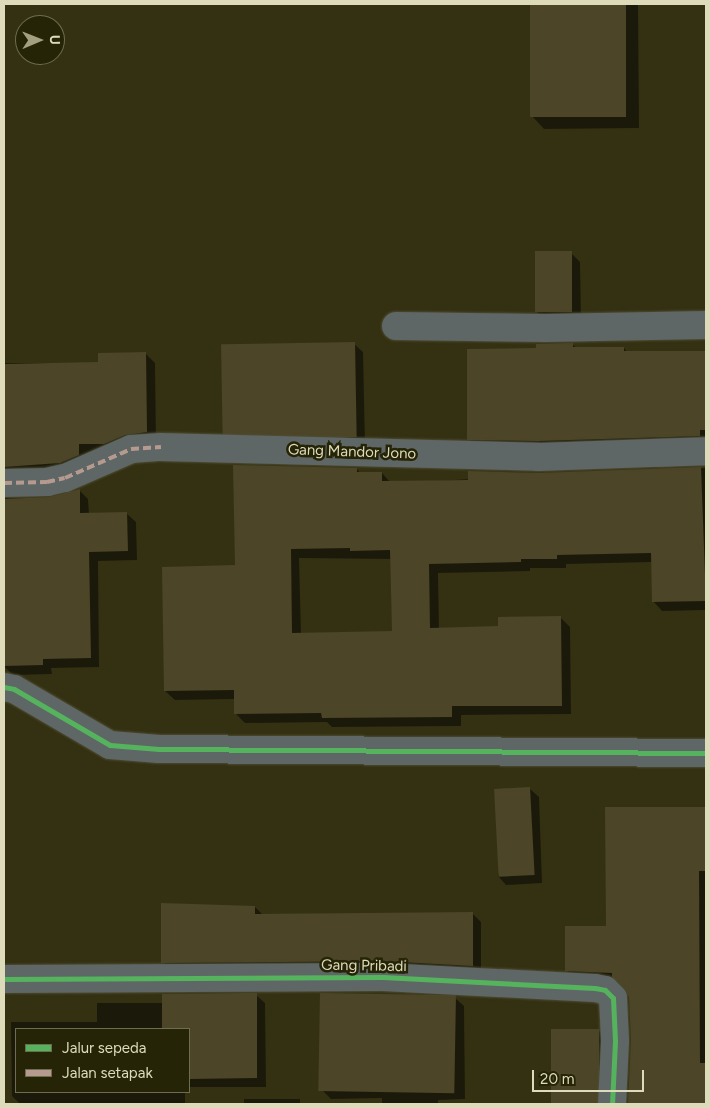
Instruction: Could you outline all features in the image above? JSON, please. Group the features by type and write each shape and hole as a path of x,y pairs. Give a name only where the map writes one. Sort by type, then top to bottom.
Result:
{"street":[{"path":"396,326 545,328 706,325"},
{"name":"Gang Mandor Jono","path":"4,483 56,480 131,450 161,447 538,457 706,451"},
{"path":"4,687 14,689 110,745 159,750 706,753"},
{"name":"Gang Pribadi","path":"4,979 383,977 606,990 613,998 615,1041 612,1104"}],"building":[{"path":"530,4 626,4 626,117 530,117"},
{"path":"535,251 572,251 572,312 535,312"},
{"path":"355,342 357,437 223,439 221,344"},
{"path":"573,343 573,347 624,347 624,351 706,351 706,430 700,430 700,436 538,441 467,440 467,349 536,348 536,344"},
{"path":"146,352 147,432 125,435 104,444 79,444 79,455 60,463 4,467 4,364 98,362 98,353"},
{"path":"233,465 357,468 357,472 382,472 382,481 468,480 468,471 539,473 701,467 706,601 652,602 651,553 557,555 557,559 521,559 521,562 429,564 430,628 498,626 498,617 561,616 562,706 452,706 452,717 322,718 321,713 234,714 234,690 164,691 162,567 235,565","holes":["350,548 350,551 390,550 392,631 292,633 291,549"]},
{"path":"80,489 80,513 127,512 128,551 89,552 91,658 43,659 43,665 4,666 4,499 50,497"},
{"path":"530,787 535,875 499,877 494,789"},
{"path":"605,807 706,807 706,871 699,871 700,1063 706,1063 706,1104 628,1104 631,1040 629,997 624,988 612,977 612,973 565,971 565,926 606,926"},
{"path":"161,903 255,906 255,914 473,912 473,966 383,961 161,963"},
{"path":"257,993 257,1078 190,1079 190,1028 162,1028 162,994"},
{"path":"320,993 456,995 454,1093 318,1091"},
{"path":"551,1029 599,1029 599,1104 551,1104"}],"marked path":[{"path":"4,483 47,482 65,478 131,449 161,447"}],"cycle path":[{"path":"4,687 14,689 110,745 159,749 706,753"},
{"path":"4,979 383,977 605,990 613,998 615,1041 612,1104"}]}
